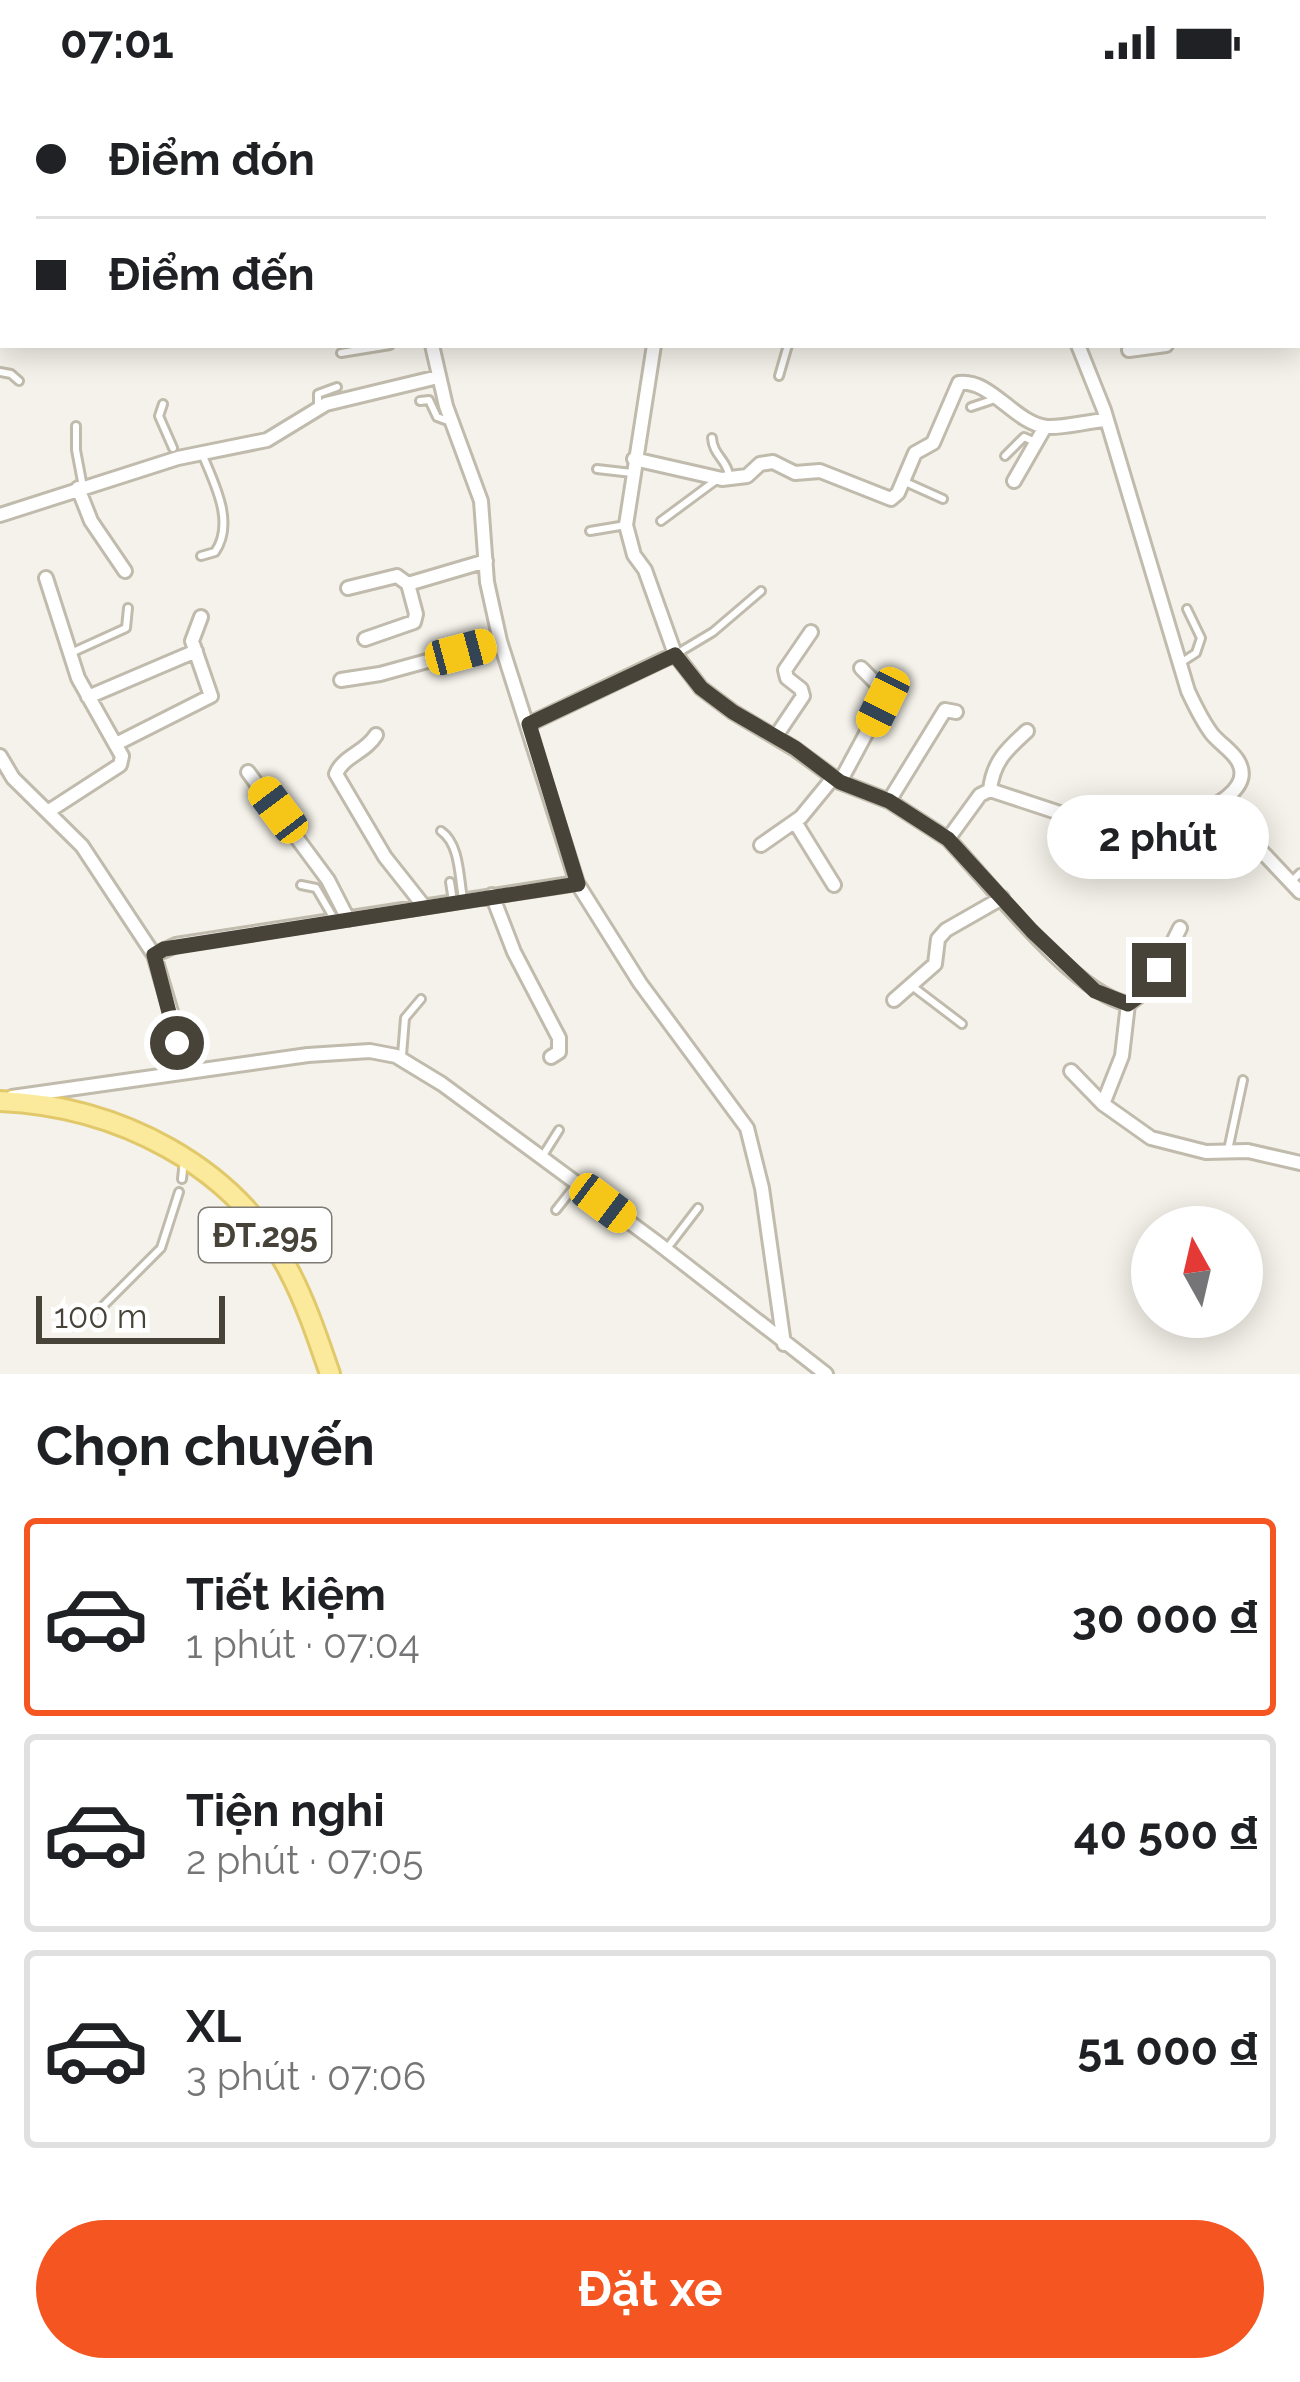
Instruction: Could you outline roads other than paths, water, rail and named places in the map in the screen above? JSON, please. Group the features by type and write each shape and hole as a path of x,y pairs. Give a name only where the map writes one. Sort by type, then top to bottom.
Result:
{"main road":[{"name":"ĐT.295","path":"0,1100 53,1106 140,1133 185,1156 256,1221 288,1269 330,1374"}],"street":[{"path":"433,348 452,421 481,500 485,561 500,641 578,884 640,983 747,1128 762,1188 784,1344"},
{"path":"653,348 626,525 675,655 701,688 836,780 889,801 948,839 1095,991 1128,1004"},
{"path":"948,839 980,795 990,790 1084,821 1117,851 1155,862 1168,860 1184,821 1218,805 1236,788 1242,770 1202,719 1179,664 1107,420 1079,348"},
{"path":"1129,350 1144,348"},
{"path":"0,515 175,453 267,440 318,408 438,377"},
{"path":"633,466 723,478 747,476 760,464 772,462 795,473 820,471 891,500 915,453 933,443 956,385 964,381 1045,427 1107,420"},
{"path":"1014,482 1045,427"},
{"path":"80,488 92,520 125,571"},
{"path":"408,584 485,561"},
{"path":"348,588 397,576 408,584 416,619 365,639"},
{"path":"46,578 78,678 122,756 120,765 49,811"},
{"path":"116,744 212,696 196,651 194,630 200,617"},
{"path":"776,736 803,696 785,670 811,632"},
{"path":"341,680 500,641"},
{"path":"88,697 196,651"},
{"path":"529,724 675,655"},
{"path":"761,845 795,822 836,780 883,702 883,690 861,668"},
{"path":"889,801 945,710 956,712"},
{"path":"990,790 999,757 1027,731"},
{"path":"376,735 336,774 385,856 423,905"},
{"path":"0,756 13,778 99,868 154,955 172,1015 181,1071"},
{"path":"248,772 328,880 341,920"},
{"path":"1218,805 1297,882"},
{"path":"795,822 835,885"},
{"path":"154,955 176,945 578,884"},
{"path":"492,895 514,952 562,1045 551,1057"},
{"path":"894,1000 935,964 938,939 946,930 1002,898"},
{"path":"1103,1104 1122,1057 1128,1004 1151,982 1180,928"},
{"path":"0,1100 165,1073 363,1051 402,1059 542,1157 826,1374"},
{"path":"1071,1071 1103,1104 1151,1138 1205,1152 1248,1150 1300,1163"}],"lane":[{"path":"341,353 371,348"},
{"path":"779,376 787,348"},
{"path":"0,372 19,381"},
{"path":"318,408 318,394 337,387"},
{"path":"970,407 994,399"},
{"path":"420,400 429,400 437,417 452,421"},
{"path":"163,404 159,416 175,453"},
{"path":"76,426 80,488"},
{"path":"1005,456 1024,436 1036,443"},
{"path":"661,521 723,478 724,461 713,450 712,439"},
{"path":"201,556 214,552 224,534 220,499 202,452"},
{"path":"597,469 633,466"},
{"path":"904,481 943,499"},
{"path":"590,531 626,525"},
{"path":"675,655 713,632 761,590"},
{"path":"71,653 126,628 128,608"},
{"path":"1179,664 1196,653 1201,638 1186,609"},
{"path":"441,831 450,837 454,849 458,900"},
{"path":"450,882 458,900"},
{"path":"301,885 312,885 341,920"},
{"path":"911,986 962,1024"},
{"path":"402,1059 405,1018 421,999"},
{"path":"1227,1153 1244,1080"},
{"path":"542,1157 560,1130"},
{"path":"182,1179 185,1156"},
{"path":"556,1210 577,1184"},
{"path":"100,1309 160,1248 179,1192"},
{"path":"666,1250 698,1208"}]}
